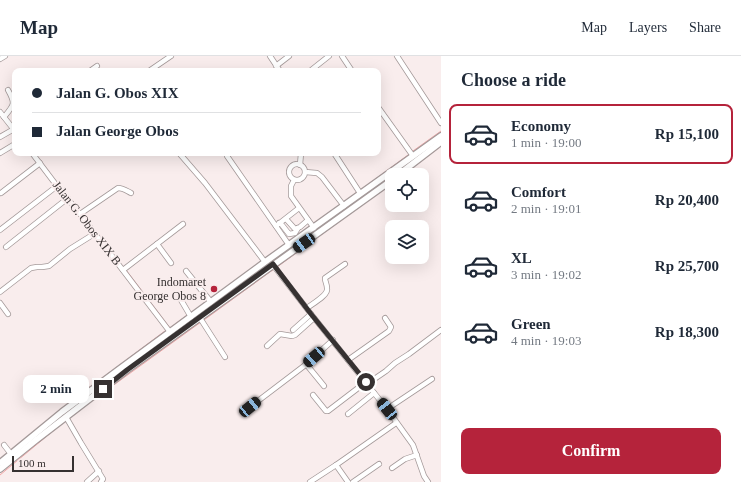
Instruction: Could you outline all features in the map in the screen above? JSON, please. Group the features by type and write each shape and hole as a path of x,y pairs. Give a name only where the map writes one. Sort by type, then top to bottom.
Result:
{"main road":[{"path":"1,461 62,412 288,243 314,228 343,204 360,194 441,136"},
{"path":"407,168 441,142"},
{"path":"0,469 127,370 385,185"}],"street":[{"path":"0,59 4,56"},
{"path":"153,68 171,56"},
{"path":"270,56 276,66 289,56"},
{"path":"314,68 329,56"},
{"path":"342,56 350,68"},
{"path":"397,56 441,123"},
{"path":"8,90 12,98"},
{"path":"4,117 12,107"},
{"path":"381,111 413,156"},
{"path":"0,112 12,125"},
{"path":"0,138 12,129"},
{"path":"0,153 12,146"},
{"name":"Jalan G. Obos XIX B","path":"34,156 170,332"},
{"path":"182,156 264,261"},
{"path":"227,156 278,225 288,243"},
{"path":"301,156 300,165 305,172 322,176 343,204"},
{"path":"336,156 360,194"},
{"path":"1,193 40,163"},
{"path":"294,180 290,176 289,170 293,165 300,165"},
{"path":"294,180 302,178 305,172"},
{"path":"294,180 291,186 290,196 314,228"},
{"path":"0,230 57,186"},
{"path":"80,214 118,188 126,190 131,194"},
{"path":"6,247 68,198"},
{"path":"278,225 299,208"},
{"path":"286,218 294,229 298,228"},
{"path":"278,225 282,225 289,234 295,233 298,228 308,220"},
{"path":"123,270 183,224"},
{"path":"0,292 32,268 49,266 70,249 94,234"},
{"path":"157,244 171,263"},
{"path":"273,264 306,308 367,383 413,445 424,476 428,482"},
{"path":"306,308 324,296 327,292 328,288 324,278 345,264"},
{"path":"186,271 211,302"},
{"path":"181,300 191,317"},
{"path":"0,303 8,314"},
{"path":"293,330 313,316"},
{"path":"267,346 281,334 292,336 295,335 313,316"},
{"path":"200,318 225,357"},
{"path":"348,360 389,331 391,327 385,318"},
{"path":"313,395 326,411 328,411 386,371 441,330"},
{"path":"250,407 306,364 333,340"},
{"path":"306,364 324,386"},
{"path":"387,409 432,379"},
{"path":"348,414 374,393"},
{"path":"66,417 99,471 103,481"},
{"path":"310,482 318,480 336,465 396,423"},
{"path":"4,444 11,454"},
{"path":"392,468 406,459 417,455"},
{"path":"353,482 379,464"},
{"path":"336,465 348,482"},
{"path":"87,482 99,471"}],"waterway":[{"path":"413,151 441,131"},
{"path":"412,168 441,146"},
{"path":"362,189 408,155"},
{"path":"277,267 384,189"},
{"path":"344,202 356,193"},
{"path":"314,223 340,205"},
{"path":"299,234 309,227"},
{"path":"204,320 274,269"},
{"path":"126,270 170,328 186,316"},
{"path":"223,290 240,277"},
{"path":"212,297 217,294"},
{"path":"199,307 206,302"},
{"path":"86,405 201,322"},
{"path":"101,379 165,331"},
{"path":"86,390 95,383"},
{"path":"0,475 59,426"},
{"path":"3,457 7,454"}],"place":[{"name":"Indomaret George Obos 8","path":"214,289"}],"route":[{"path":"103,389 273,264 366,382"}]}
